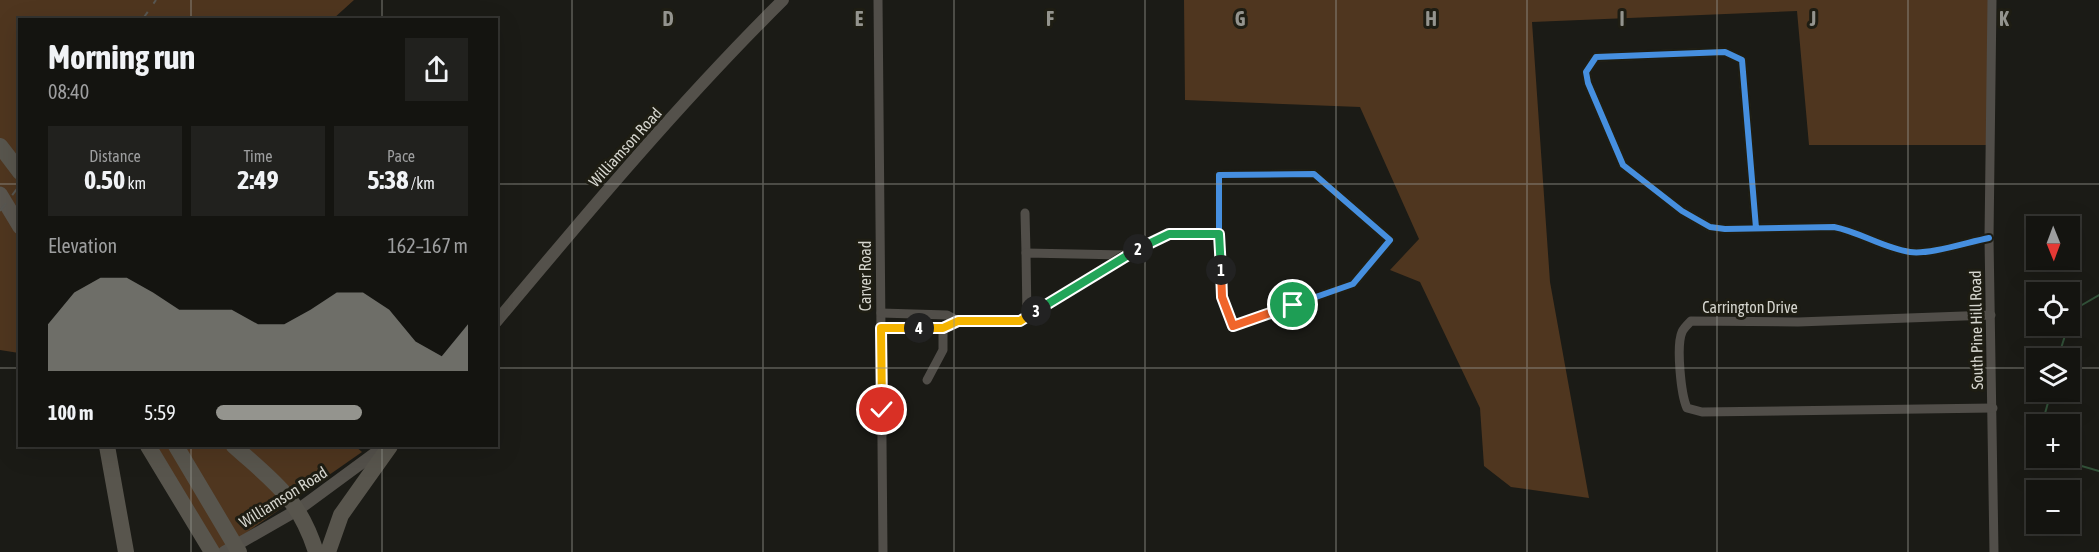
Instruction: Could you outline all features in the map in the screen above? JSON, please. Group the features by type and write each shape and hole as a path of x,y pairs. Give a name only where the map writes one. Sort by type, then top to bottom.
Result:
{"highway":[{"path":"0,146 18,169"},
{"path":"0,146 18,177"},
{"path":"0,194 18,224"},
{"path":"107,447 126,552"},
{"path":"149,447 212,552"},
{"path":"177,447 238,552"},
{"path":"235,447 281,488 299,509 316,552"},
{"path":"328,552 341,515 387,447"}],"main road":[{"name":"Williamson Road","path":"498,320 585,216 749,33 783,0"},
{"name":"Williamson Road","path":"224,552 299,509 387,447"}],"street":[{"name":"Carver Road","path":"878,0 883,552"},
{"name":"South Pine Hill Road","path":"1992,0 1989,238 1994,552"},
{"path":"1755,228 1742,60 1725,52 1596,57 1586,72 1588,83 1623,165 1682,211 1710,227 1755,228 1834,227 1851,230 1891,247 1911,252 1931,251 1989,238"},
{"path":"1314,174 1390,240 1353,284 1233,326 1222,297 1219,234 1219,175 1314,174"},
{"path":"1025,213 1027,317"},
{"path":"881,328 943,328 958,321 1020,321 1125,255 1169,234 1219,234"},
{"path":"1026,253 1125,255"},
{"path":"881,313 947,315 958,321"},
{"name":"Carrington Drive","path":"1991,315 1798,322 1691,321 1682,332 1681,354 1682,398 1687,408 1702,412 1993,408"},
{"path":"927,380 943,350 943,328"}],"shaded area":[{"path":"0,0 354,0 334,18 18,18 18,353 0,350"},
{"path":"1184,0 1988,0 1992,145 1809,145 1797,11 1532,22 1550,282 1589,498 1511,487 1484,466 1480,408 1420,282 1390,270 1419,239 1360,107 1185,100"},
{"path":"157,447 356,447 362,452 220,551"}],"waterway":[{"path":"2080,306 2099,295"},
{"path":"2061,348 2065,336"},
{"path":"2045,414 2048,402"},
{"path":"2080,466 2099,471"}],"railway":[{"path":"143,18 156,0"},
{"path":"0,211 18,188"}],"cycle path":[{"path":"1756,228 1742,60 1725,52 1596,57 1586,72 1588,83 1623,165 1682,211 1710,227 1725,229 1834,227 1910,252 1938,250 1989,238"},
{"path":"881,328 943,328 958,321 1020,321 1125,255 1169,234 1219,234 1219,175 1314,174 1390,240 1353,284 1233,326 1222,297 1219,234"}],"route":[{"path":"882,410 881,328 943,328 958,321 1020,321 1125,255 1169,234 1219,234 1222,297 1233,326 1293,305"}]}
